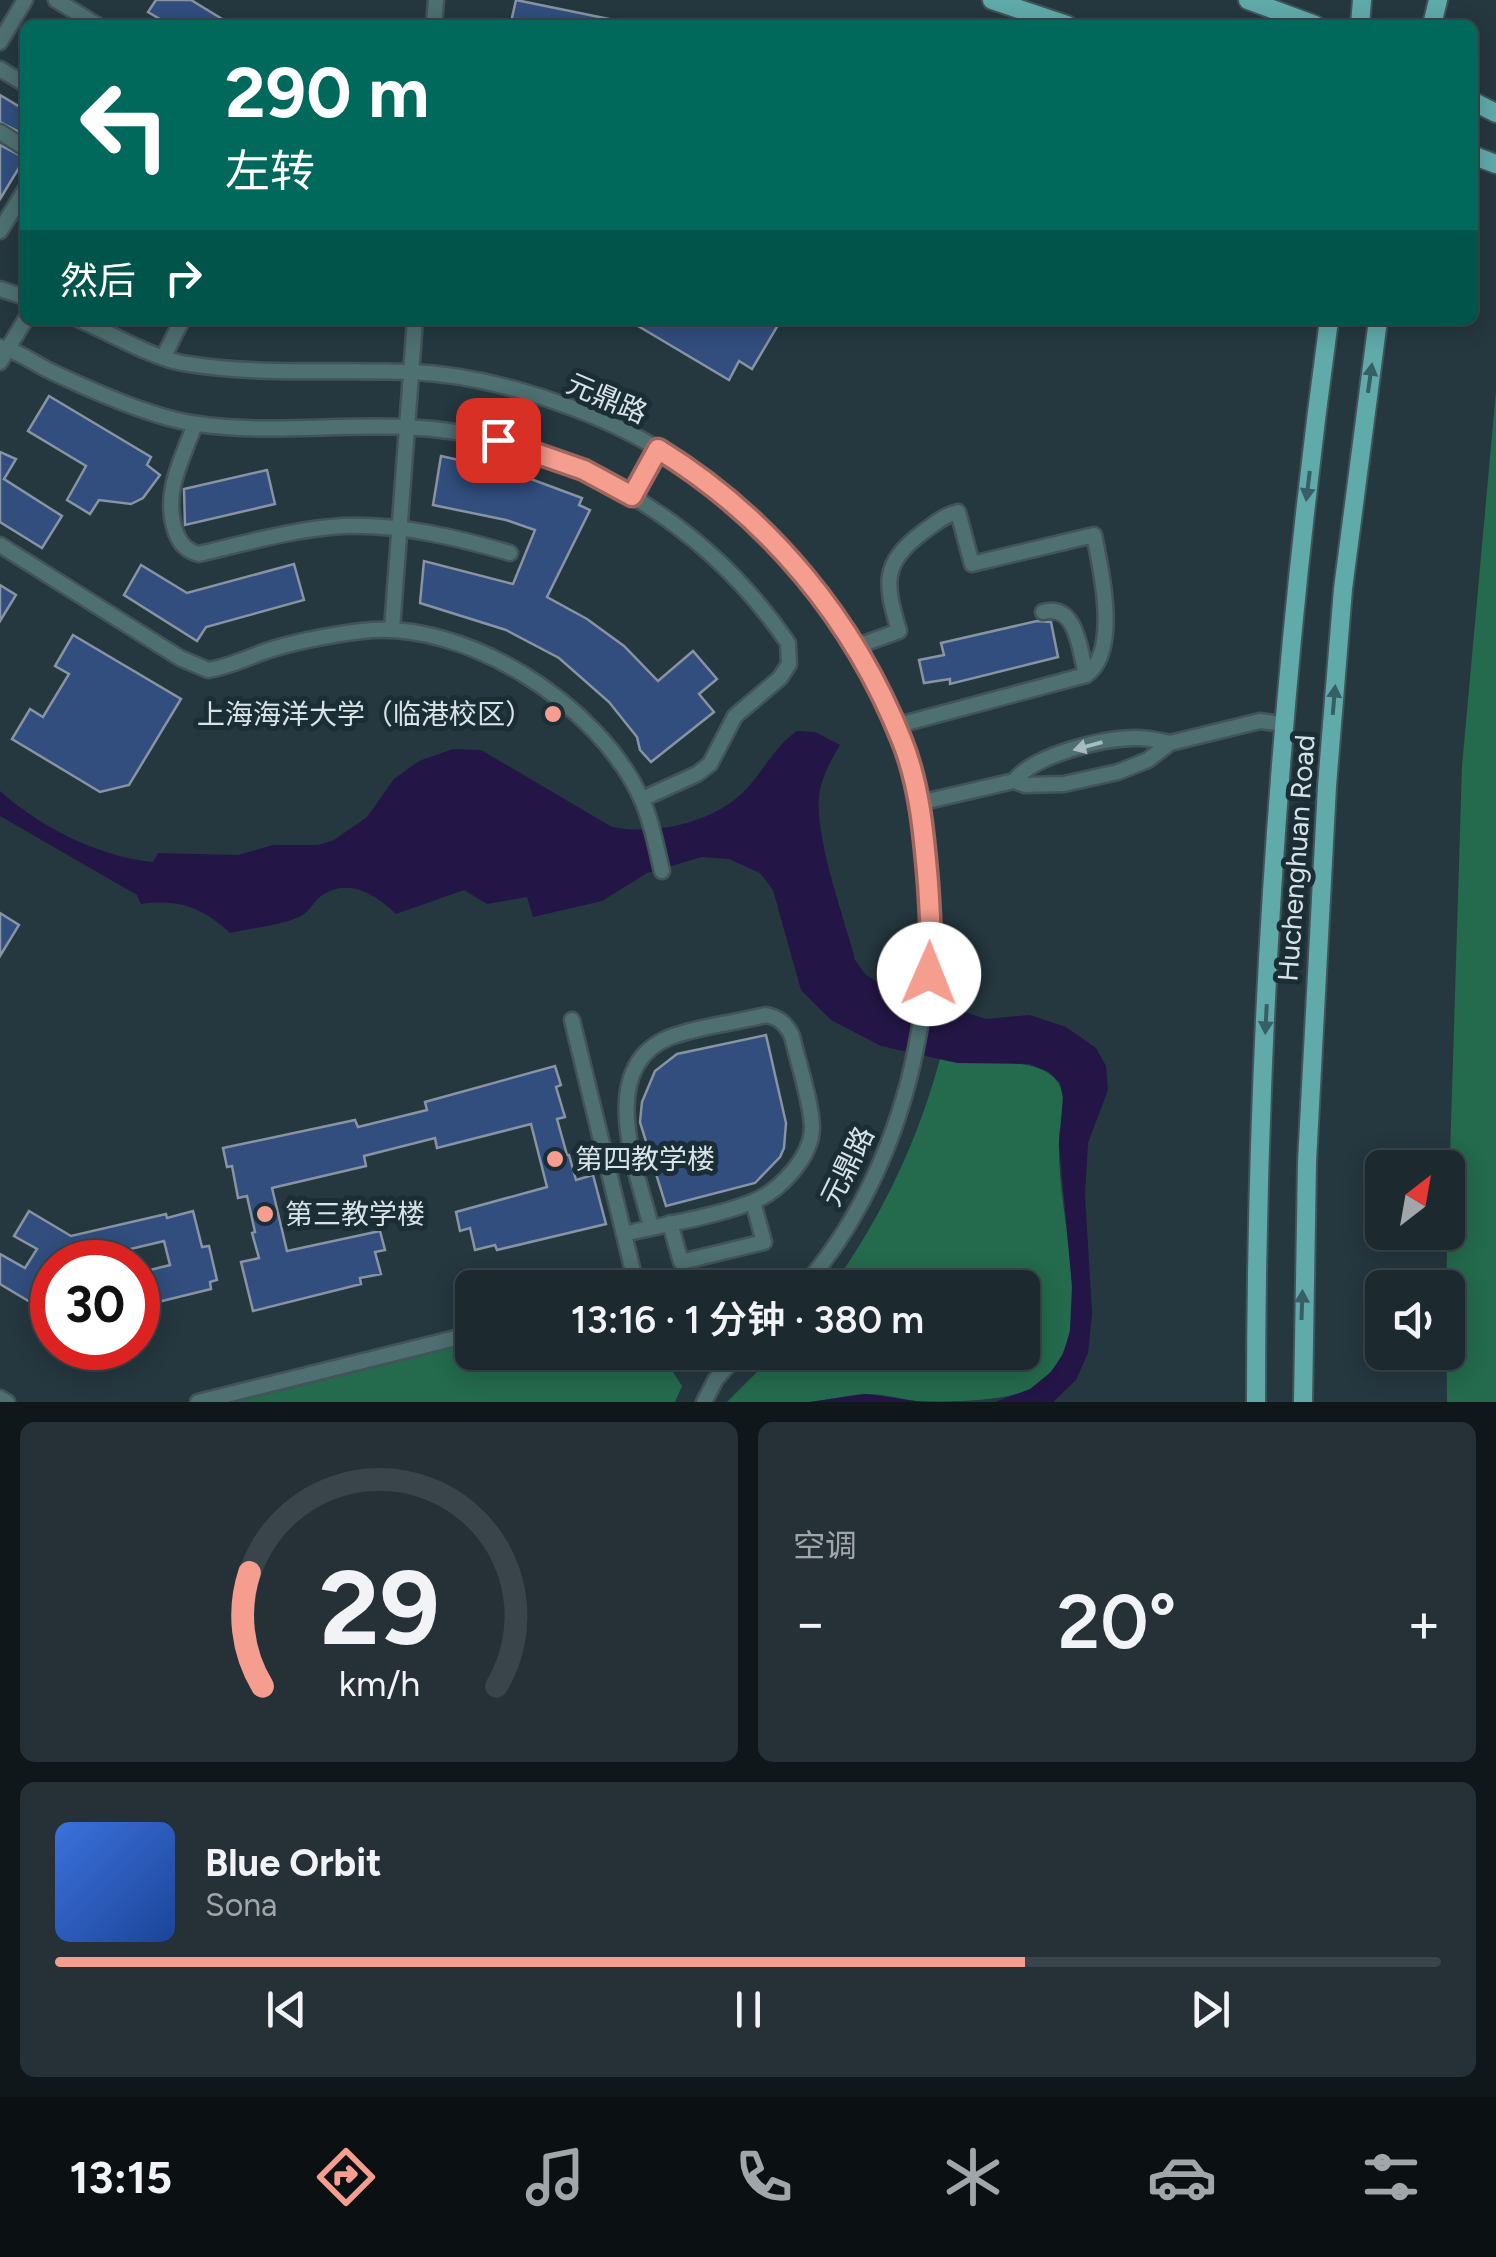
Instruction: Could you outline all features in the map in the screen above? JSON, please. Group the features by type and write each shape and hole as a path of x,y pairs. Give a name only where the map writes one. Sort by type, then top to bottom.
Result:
{"main road":[{"path":"992,0 1052,20"},
{"path":"1248,0 1302,20"},
{"name":"Huchenghuan Road","path":"1256,1402 1259,1172 1284,724 1292,620 1328,325"},
{"name":"Huchenghuan Road","path":"1303,1402 1306,1162 1327,786 1343,589 1377,325"}],"street":[{"path":"0,42 25,0"},
{"path":"56,0 89,20"},
{"path":"0,231 20,198"},
{"path":"0,362 4,348 21,325"},
{"name":"元鼎路","path":"92,325 178,362 263,372 412,372 530,394 580,410 658,449 747,514 814,586 846,628 903,743 919,802 931,952 926,996 904,1098 880,1161 840,1238 816,1270"},
{"path":"164,356 180,325"},
{"path":"392,630 414,325"},
{"path":"4,348 102,393 195,424 409,427 498,440 540,452 632,496 680,528 717,559 775,623 788,643 789,664 780,678 734,716 710,764 642,799"},
{"path":"195,424 168,497 170,516 188,551 199,554 285,534 342,526 400,528 455,536 510,553"},
{"path":"632,496 658,449"},
{"path":"855,647 899,631 889,597 888,577 893,562 903,548 948,514 958,512 972,564 1094,535 1103,584 1105,630 1100,660 1086,675 895,726"},
{"path":"0,546 180,658 208,670 308,640 392,630 475,650 518,670 550,691 603,742 642,799 662,871"},
{"path":"1043,612 1055,609 1071,621 1086,675"},
{"path":"919,802 1014,781 1025,785 1064,784 1148,760 1170,744 1260,721 1284,724"},
{"path":"1014,781 1022,770 1062,753 1110,740 1141,738 1170,744"},
{"path":"624,1234 753,1202 776,1188 807,1151 812,1128 792,1036 788,1026 777,1018 766,1015 667,1038 634,1071 626,1095 625,1121 651,1227"},
{"path":"572,1020 633,1270"},
{"path":"670,1223 680,1262 764,1242 753,1202"},
{"path":"198,1402 455,1338"},
{"path":"704,1402 724,1370"},
{"path":"0,1398 7,1402"}],"green space":[{"path":"1496,391 1496,1402 1447,1402 1447,1370 1465,1370 1465,1270 1447,1270 1447,1250 1465,1250 1465,1150 1450,1150 1462,766"},
{"path":"940,1059 1034,1067 1047,1072 1060,1086 1063,1100 1059,1163 1072,1305 1068,1338 1057,1364 1029,1390 989,1399 917,1401 864,1394 811,1402 727,1402 759,1370 1040,1370 1040,1270 843,1270 896,1178"},
{"path":"455,1345 455,1370 672,1370 682,1386 675,1402 231,1402"}],"shaded area":[{"path":"797,731 815,732 840,745 819,796 821,834 855,960 866,975 884,986 986,1019 1030,1015 1066,1027 1096,1048 1106,1066 1108,1090 1088,1143 1085,1194 1092,1313 1088,1353 1076,1380 1053,1402 995,1402 1030,1389 1051,1372 1063,1354 1070,1331 1072,1286 1059,1144 1063,1097 1060,1083 1049,1072 1029,1064 957,1063 881,1046 831,1020 801,990 773,890 760,873 729,859 702,857 647,873 602,901 533,917 527,897 487,904 464,890 396,914 363,891 344,888 324,894 294,919 230,933 189,907 141,904 137,895 0,816 0,791 33,817 71,838 112,854 153,862 158,853 238,855 273,845 318,845 334,840 367,817 394,779 419,761 453,749 481,750 612,827 662,828 696,820 726,806"},
{"path":"866,1394 922,1402 809,1402"}],"building":[{"path":"156,0 191,0 224,20 162,20 148,12"},
{"path":"516,0 614,20 511,20"},
{"path":"0,95 20,107 20,132 0,122"},
{"path":"0,145 20,155 20,166 0,199"},
{"path":"636,325 778,325 752,369 739,361 729,380"},
{"path":"49,396 151,457 147,465 160,475 143,498 131,504 99,500 90,514 67,500 86,466 28,431"},
{"path":"0,452 16,459 4,479 62,516 42,548 0,522"},
{"path":"441,456 512,472 582,498 579,505 590,510 547,597 624,646 658,681 693,651 717,679 699,694 714,712 651,762 609,702 559,658 506,630 420,603 424,561 513,584 535,530 433,505"},
{"path":"267,470 275,504 185,525 184,489"},
{"path":"294,564 304,600 206,627 197,641 124,595 141,565 187,593"},
{"path":"0,585 16,595 0,621"},
{"path":"1037,621 1051,622 1058,657 950,684 950,679 924,683 919,660 944,655 941,643"},
{"path":"73,635 181,699 129,785 100,792 12,739 30,709 43,717 69,674 55,666"},
{"path":"0,913 19,925 0,956"},
{"path":"766,1035 786,1123 780,1157 755,1183 666,1206 640,1122 642,1102 655,1071 677,1054"},
{"path":"555,1066 561,1085 556,1087 565,1117 557,1119 567,1155 576,1180 593,1175 606,1224 497,1250 495,1245 475,1250 470,1228 460,1231 456,1212 547,1187 531,1124 437,1148 435,1138 364,1156 366,1166 272,1188 287,1251 380,1231 385,1250 375,1252 381,1274 360,1278 361,1284 253,1311 241,1262 259,1258 252,1233 255,1232 247,1196 238,1198 232,1166 227,1167 223,1148 355,1120 358,1127 427,1110 425,1102"},
{"path":"29,1211 71,1236 193,1211 202,1247 209,1246 217,1280 210,1282 211,1289 160,1302 160,1268 170,1265 164,1241 30,1240 30,1245 14,1236"},
{"path":"0,1254 25,1268 30,1260 30,1302 0,1284"}],"place":[{"name":"上海海洋大学（临港校区）","path":"553,714"},
{"name":"第四教学楼","path":"555,1159"},
{"name":"第三教学楼","path":"265,1214"}],"route":[{"path":"498,440 584,470 632,496 658,449 747,514 814,586 846,628 903,743 919,802 926,853 929,974"}]}
